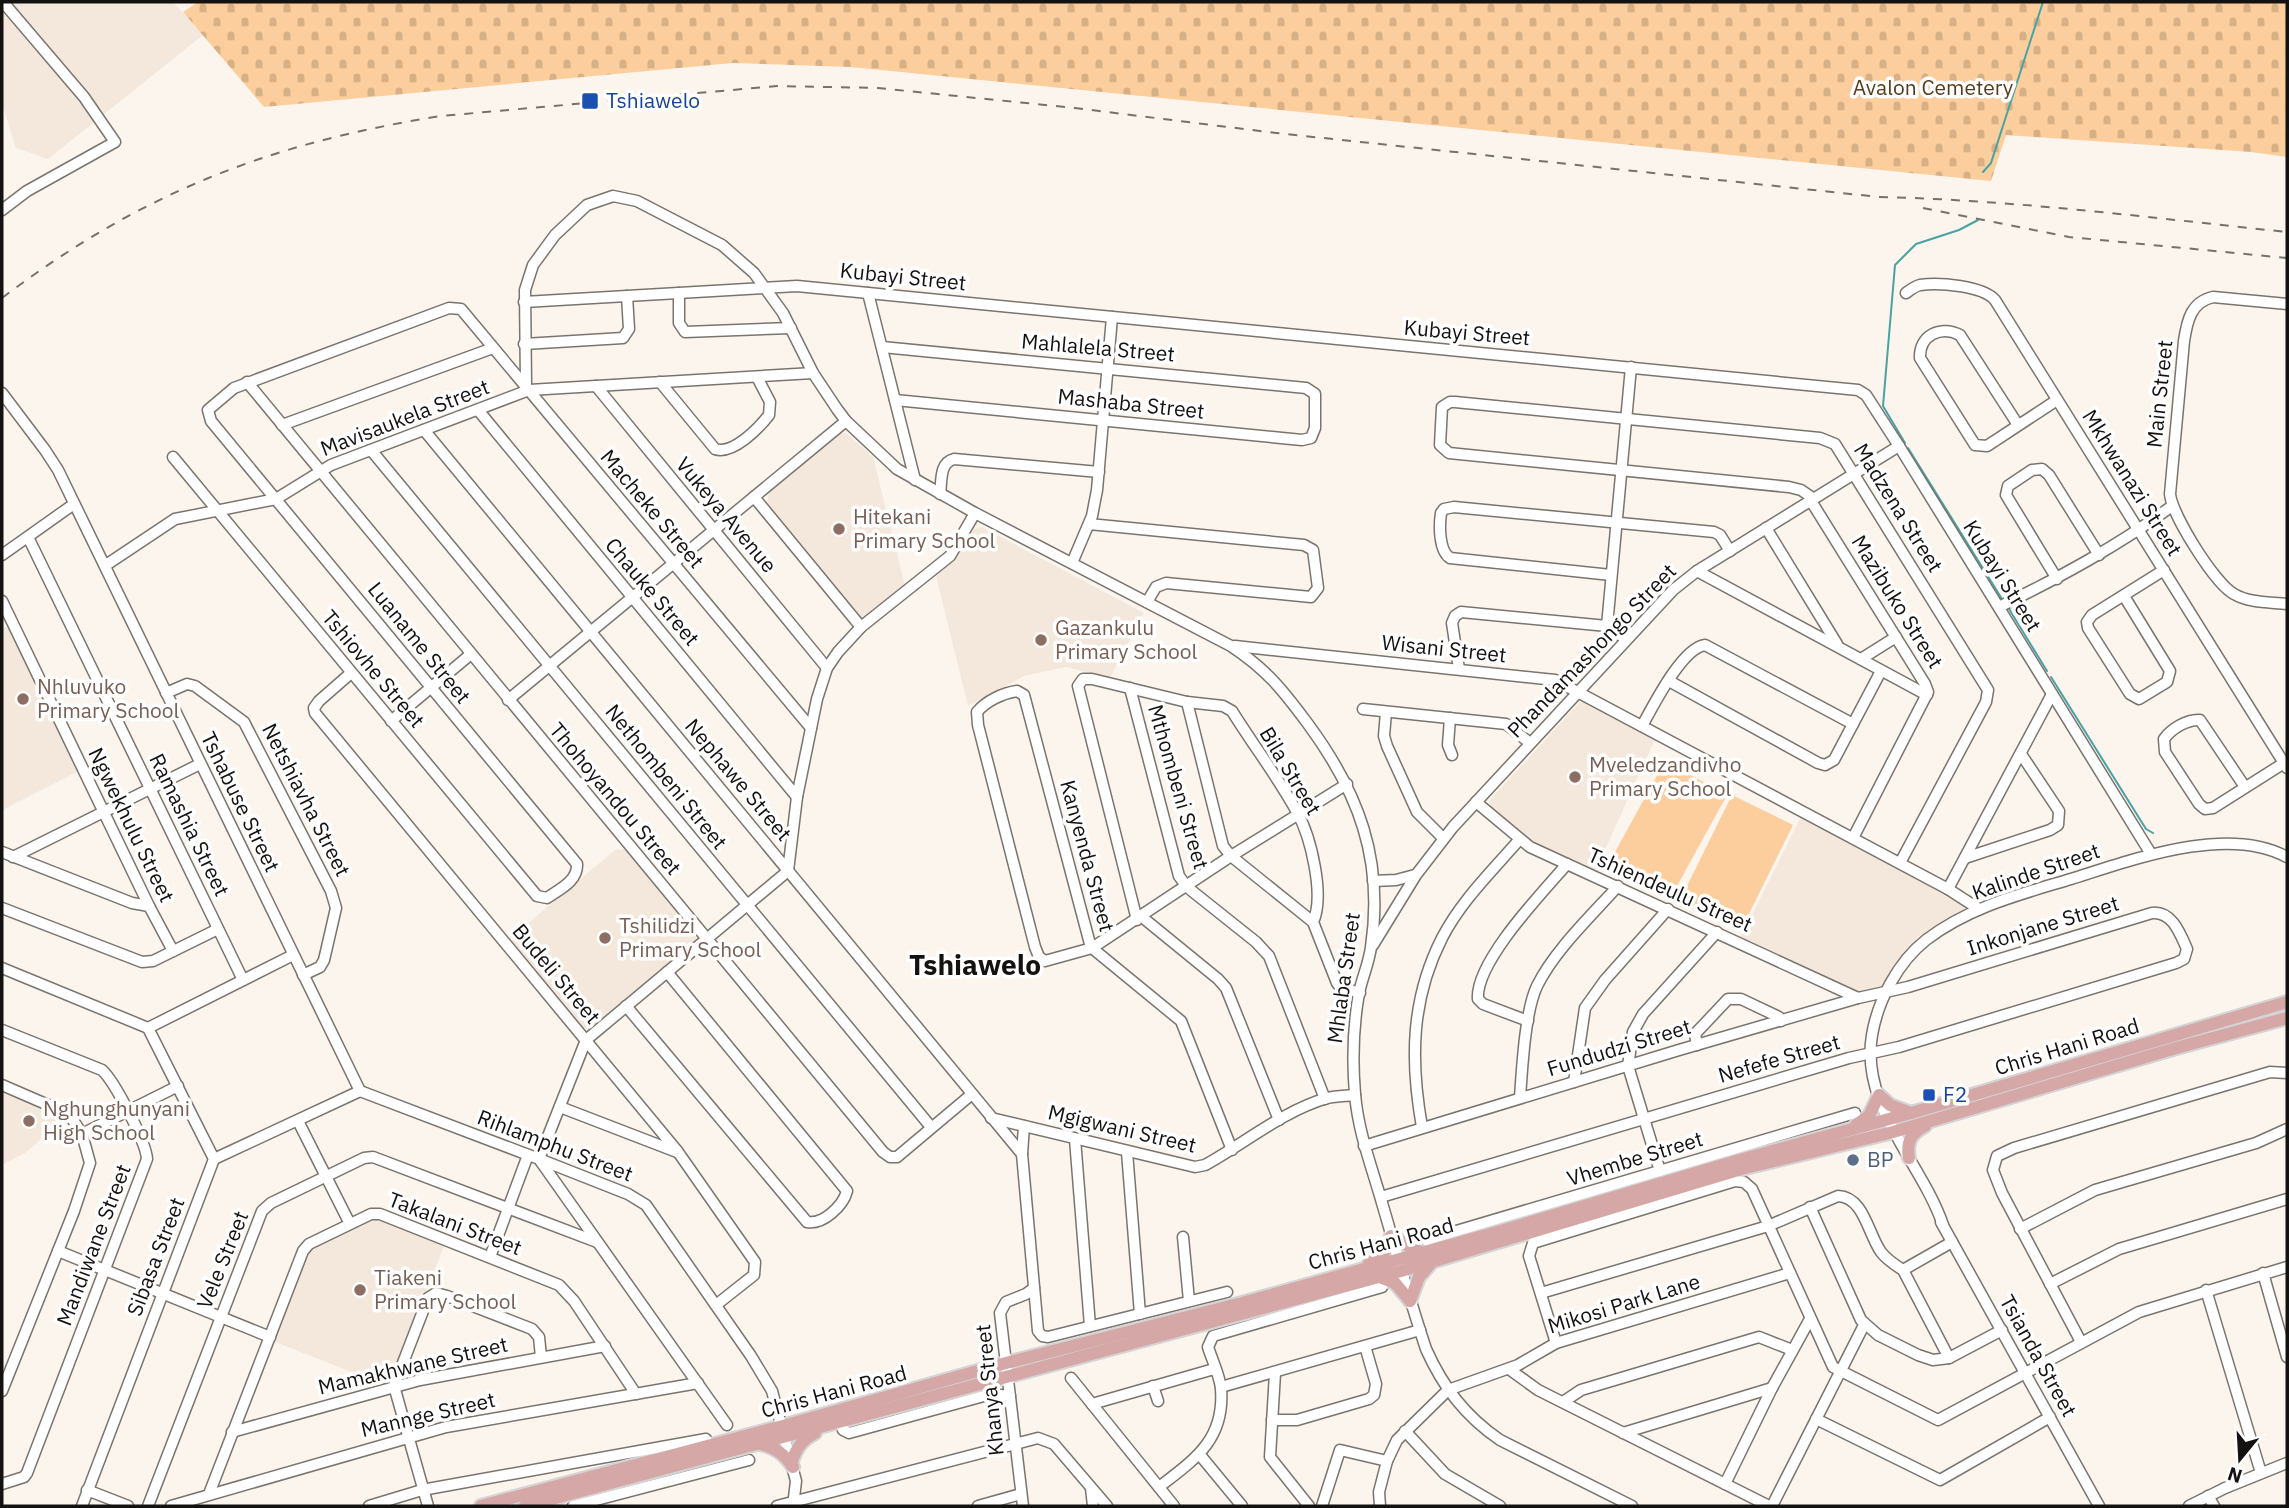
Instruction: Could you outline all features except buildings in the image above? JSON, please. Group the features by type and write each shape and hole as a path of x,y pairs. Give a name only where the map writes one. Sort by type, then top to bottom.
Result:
{"main road":[{"name":"Chris Hani Road","path":"481,1506 784,1431 1006,1363 1337,1276 1432,1262 1891,1125 1911,1114 2287,1002"},
{"name":"Chris Hani Road","path":"525,1506 759,1444 784,1431 835,1423 1380,1282 1399,1265 1422,1253 1842,1132 1941,1117 2287,1018"},
{"path":"1842,1132 1869,1116 1880,1095 1890,1105 1911,1114"},
{"path":"1907,1156 1911,1136 1941,1117"},
{"path":"1337,1276 1381,1256 1391,1236 1422,1253"},
{"path":"1380,1282 1395,1283 1410,1301 1419,1277 1432,1262"},
{"path":"759,1444 778,1450 793,1464 804,1439 835,1423"}],"street":[{"path":"2,209 27,191 116,142 84,97 3,2"},
{"name":"Mhlaba Street","path":"528,388 524,302 528,274 538,256 555,235 587,205 612,196 637,201 722,245 766,286 813,373 846,421 881,455 915,480 1231,646 1271,661 1347,784 1366,834 1373,881 1371,948 1360,993 1353,1040 1355,1095 1364,1146 1399,1265 1437,1373 1471,1418 1500,1440 1632,1506"},
{"name":"Mkhwanazi Street","path":"1906,293 1918,285 1977,289 1990,294 2286,765"},
{"name":"Kubayi Street","path":"524,302 797,286 1858,390 1866,395 1899,446 2151,854"},
{"path":"679,292 679,323 685,332 791,328"},
{"path":"868,293 915,480"},
{"path":"524,344 623,338 627,335 630,324 627,296"},
{"name":"Main Street","path":"2172,506 2170,486 2186,327 2193,309 2207,298 2287,304"},
{"name":"Macheke Street","path":"247,382 449,308 458,308 465,312 672,565 811,728"},
{"path":"1072,563 1096,498 1110,368 1112,317"},
{"path":"2018,425 1960,335 1951,331 1938,331 1928,337 1920,348 1920,358 1972,443 1979,447 1987,446 2057,400"},
{"name":"Mahlalela Street","path":"882,347 1310,389"},
{"path":"282,425 494,348"},
{"path":"1607,626 1631,367"},
{"name":"Mavisaukela Street","path":"106,565 175,519 276,499 321,470 528,388 813,373"},
{"path":"660,382 715,449 721,451 732,448 769,415 770,402 757,377"},
{"name":"Luaname Street","path":"247,382 210,407 208,413 211,421 577,864 574,878 547,898"},
{"name":"Thohoyandou Street","path":"247,382 885,1154 897,1157 972,1094"},
{"name":"Vukeya Avenue","path":"596,386 827,668"},
{"name":"Mashaba Street","path":"895,400 1305,440 1312,436 1315,428 1315,394 1310,389"},
{"name":"Tshabuse Street","path":"2,393 49,455 106,565 360,1091"},
{"name":"Madzena Street","path":"1621,471 1445,451 1440,445 1442,407 1450,402 1827,439 1835,444 1988,690 1986,702 1900,863"},
{"name":"Chauke Street","path":"478,410 797,797"},
{"path":"508,700 846,421"},
{"name":"Nephawe Street","path":"424,430 1022,1154"},
{"name":"Phandamashongo Street","path":"1371,948 1416,875 1443,838 1673,590 1697,571 1899,446"},
{"name":"Nethombeni Street","path":"371,450 931,1127"},
{"name":"Tshiovhe Street","path":"173,457 533,894 547,898"},
{"path":"940,494 943,468 947,461 954,459 1099,472"},
{"path":"2057,579 2006,495 2008,486 2032,470 2046,472 2099,555"},
{"path":"1621,471 1797,488 1812,500"},
{"path":"754,497 861,627"},
{"name":"Mazibuko Street","path":"1812,500 1925,684 1927,695 1853,838"},
{"path":"2,555 74,503"},
{"path":"1999,607 2099,555 2172,506 2224,587 2241,598 2287,604"},
{"path":"1611,575 1456,560 1445,555 1440,517 1444,509 1449,507 1714,532 1720,535 1730,551"},
{"path":"727,1425 539,1159 586,1040 788,871 797,797 817,699 827,668 861,627 950,556 975,513"},
{"path":"1088,524 1307,546 1313,550 1318,588 1315,594 1306,597 1166,583 1156,587 1147,602"},
{"path":"1766,528 1837,646"},
{"name":"Ramashia Street","path":"28,537 243,980"},
{"path":"2124,596 2170,671 2166,682 2139,699 2130,694 2087,625 2092,615 2164,570"},
{"path":"1697,571 1927,695"},
{"name":"Ngwekhulu Street","path":"2,601 5,619 173,951"},
{"path":"1459,669 1452,623 1455,616 1461,612 1607,626 1626,639"},
{"path":"1861,659 1896,637"},
{"path":"1642,726 1669,681 1691,652 1705,645 1853,724"},
{"name":"Wisani Street","path":"1231,646 1271,661 1459,669 1545,677 1566,684 1948,889 1979,909"},
{"path":"391,721 471,654"},
{"path":"1669,681 1821,765 1828,765 1834,760 1881,671"},
{"name":"Budeli Street","path":"351,673 319,701 314,708 315,713 678,1152 737,1235 756,1267 754,1275 716,1305"},
{"name":"Bila Street","path":"1140,918 1078,686 1083,679 1187,702 1223,706 1232,712 1298,814 1309,847 1319,897 1313,922 1337,983 1345,989 1360,993"},
{"name":"Netshiavha Street","path":"166,693 187,684 195,686 244,722 331,891 336,908 324,960 320,967 303,975"},
{"name":"Mthombeni Street","path":"1130,688 1179,876 1186,887 1269,956 1325,1099"},
{"name":"Kanyenda Street","path":"1092,948 1048,961 1041,959 1037,952 976,719 977,712 983,706 1012,691 1024,695 1092,948 1181,1021 1232,1150"},
{"path":"1948,889 2052,694"},
{"path":"1187,702 1223,846 1231,856 1313,922"},
{"path":"1363,709 1506,724 1530,744"},
{"path":"1386,712 1385,740 1397,768 1417,812 1443,838"},
{"path":"1450,718 1448,745 1452,755"},
{"path":"2245,787 2200,720 2189,721 2164,739 2165,752 2201,807 2213,808 2286,765"},
{"path":"1965,858 2058,825 2059,811 2021,754"},
{"path":"13,857 201,764"},
{"path":"1092,948 1231,856 1347,784"},
{"name":"Tshiendeulu Street","path":"1476,802 1519,840 1858,998"},
{"path":"1422,1127 1415,1092 1413,1055 1423,987 1449,927 1481,883 1519,840"},
{"name":"Kalinde Street","path":"1891,1125 1880,1095 1871,1054 1875,1020 1886,991 1909,958 1925,941 1979,909 2151,854 2232,844 2286,853"},
{"path":"2,852 132,903 149,906"},
{"path":"1528,1021 1483,1004 1478,999 1478,993 1492,958 1524,914 1567,864"},
{"path":"1373,881 1396,880 1416,875"},
{"path":"1520,1098 1528,1021 1534,992 1567,944 1618,886"},
{"path":"2,908 142,962 153,961 218,929"},
{"path":"1574,1082 1586,1008 1605,980 1668,909"},
{"name":"Inkonjane Street","path":"1886,991 1908,987 2156,912 2169,917 2185,946 2186,956"},
{"path":"1140,918 1222,983 1279,1120"},
{"path":"1660,1171 1629,1066 1633,1032 1638,1020 1717,932"},
{"path":"148,1028 293,955"},
{"name":"Nefefe Street","path":"1381,1197 2176,963 2186,956"},
{"path":"2,968 148,1028 214,1159 360,1091"},
{"path":"626,1006 807,1222 820,1221 841,1204 847,1191 667,972"},
{"name":"Fundudzi Street","path":"1364,1146 1886,991"},
{"path":"1697,1045 1695,1034 1728,999 1741,999 1779,1017 1781,1021"},
{"name":"Mandiwane Street","path":"2,1030 102,1070 113,1082 145,1149 147,1159 27,1474 2,1484"},
{"path":"2081,1342 1995,1176 1995,1159 2014,1148 2219,1087 2270,1072 2287,1073"},
{"path":"2,1085 68,1112 82,1134 90,1163 2,1391"},
{"path":"82,1134 178,1086"},
{"name":"Rihlamphu Street","path":"360,1091 628,1194 646,1205 772,1391 793,1464 796,1481 794,1504"},
{"name":"Mgigwani Street","path":"990,1117 1195,1167 1205,1165 1279,1120 1325,1099 1355,1095"},
{"path":"560,1107 678,1152"},
{"name":"Vhembe Street","path":"1426,1240 1855,1113"},
{"path":"299,1121 349,1223"},
{"name":"Tsianda Street","path":"1891,1125 1952,1242 2099,1506"},
{"path":"1024,1126 1022,1154 1038,1331 1042,1336 1048,1337 1227,1292"},
{"path":"2021,1229 2095,1189 2256,1143 2287,1129"},
{"path":"1075,1139 1090,1326"},
{"path":"1127,1152 1140,1314"},
{"path":"490,1257 528,1156"},
{"name":"Vele Street","path":"148,1506 262,1212 281,1197 364,1158 373,1157 598,1242"},
{"name":"Sibasa Street","path":"82,1506 214,1159"},
{"path":"1556,1343 1529,1256 1531,1245 1541,1239 1735,1181 1750,1185 1833,1367 1938,1420 2139,1312 2287,1267"},
{"path":"1541,1293 1768,1226 1832,1197 1847,1197 1856,1203 1882,1253 1903,1270 1949,1358"},
{"path":"2050,1284 2119,1249 2287,1199"},
{"path":"1810,1206 1864,1325 1926,1359 1949,1358 2002,1330"},
{"name":"Takalani Street","path":"209,1494 303,1251 309,1244 375,1213 559,1284 606,1346 636,1394"},
{"path":"1183,1237 1189,1301"},
{"path":"1903,1270 1952,1242"},
{"path":"58,1251 270,1337"},
{"name":"Mikosi Park Lane","path":"1380,1506 1379,1492 1387,1461 1397,1440 1448,1390 1509,1369 1556,1343 1790,1273"},
{"path":"2263,1273 2284,1335 2287,1357"},
{"path":"1159,1488 1200,1455 1216,1429 1221,1387 1208,1347 1213,1336 1380,1282"},
{"name":"Khanya Street","path":"1023,1506 1001,1310 1009,1300 1034,1288"},
{"path":"2206,1290 2261,1473"},
{"path":"428,1506 394,1386 426,1302 432,1294 447,1296 532,1329 539,1337 541,1357"},
{"path":"1725,1484 1772,1388 1810,1319"},
{"path":"1509,1369 1528,1384 1770,1506 1864,1325"},
{"path":"1221,1387 1420,1330"},
{"path":"1563,1402 1581,1390 1752,1338 1765,1337 1792,1350"},
{"name":"Mamakhwane Street","path":"232,1432 394,1386 606,1346"},
{"path":"1272,1420 1297,1420 1369,1399 1374,1395 1376,1384 1365,1346"},
{"path":"1092,1404 1214,1368"},
{"path":"1275,1373 1270,1458 1309,1506"},
{"path":"1071,1378 1174,1506"},
{"name":"Mannge Street","path":"171,1506 446,1427 698,1383"},
{"path":"1153,1386 1158,1401"},
{"path":"1623,1433 1772,1388"},
{"path":"835,1423 849,1433 991,1394 1010,1396"},
{"path":"1816,1419 1940,1480 2050,1418"},
{"path":"1405,1432 1445,1474 1500,1506"},
{"path":"777,1506 794,1504 1038,1438 1051,1441 1107,1506"},
{"path":"369,1506 422,1490 706,1439"},
{"path":"1322,1506 1340,1450 1387,1461"},
{"path":"1200,1455 1242,1506"},
{"path":"573,1506 749,1460"},
{"path":"2189,1506 2287,1463"},
{"path":"1091,1487 1093,1506"},
{"path":"87,1490 128,1506"},
{"path":"978,1506 1021,1494"},
{"path":"2208,1496 2214,1506"}],"shaded area":[{"path":"2,2 173,2 203,35 48,159 16,148 2,103"},
{"name":"Hitekani Primary School","path":"838,433 846,433 873,457 905,586 866,618 861,617 767,504 769,491"},
{"name":"Gazankulu Primary School","path":"982,527 1144,613 1110,678 1066,667 1024,676 968,706 936,576 955,560 974,529"},
{"name":"Nhluvuko Primary School","path":"2,627 10,628 79,771 2,810"},
{"name":"Mveledzandivho Primary School","path":"1588,701 1655,739 1595,872 1524,839 1491,808 1489,801 1580,702"},
{"path":"1801,817 1964,904 1964,912 1918,937 1884,985 1860,992 1741,937"},
{"name":"Tshilidzi Primary School","path":"627,849 695,932 697,940 589,1029 583,1028 512,942 513,936 615,850"},
{"name":"Nghunghunyani High School","path":"2,1091 60,1114 53,1129 25,1153 2,1165"},
{"name":"Tiakeni Primary School","path":"375,1216 445,1243 394,1378 384,1385 273,1341 310,1247"}],"green space":[{"name":"Avalon Cemetery","path":"198,2 2287,2 2287,157 2251,152 2006,135 1991,181 851,67 733,63 264,107 183,12"},
{"path":"1665,761 1727,795 1671,897 1609,863"},
{"path":"1732,795 1793,825 1741,930 1680,900"}],"waterway":[{"path":"1983,172 1991,163 2043,2"},
{"path":"1905,443 1883,406 1895,265 1916,244 1959,230 1978,220"},
{"path":"1908,448 2002,599"},
{"path":"2009,609 2047,671"},
{"path":"2051,677 2146,829 2153,833"}],"railway":[{"path":"2,298 105,229 157,201 209,178 319,141 441,116 777,86 878,88 1879,197 2033,206 2287,232"},
{"path":"1923,208 2069,237 2287,258"}],"place":[{"name":"Tshiawelo","path":"590,101"},
{"name":"Hitekani Primary School","path":"839,529"},
{"name":"Gazankulu Primary School","path":"1041,640"},
{"name":"Nhluvuko Primary School","path":"23,699"},
{"name":"Mveledzandivho Primary School","path":"1575,777"},
{"name":"Tshilidzi Primary School","path":"605,938"},
{"name":"F2","path":"1929,1095"},
{"name":"Nghunghunyani High School","path":"29,1121"},
{"name":"BP","path":"1853,1160"},
{"name":"Tiakeni Primary School","path":"360,1290"}],"district":[{"name":"Tshiawelo","path":"975,965"}]}
